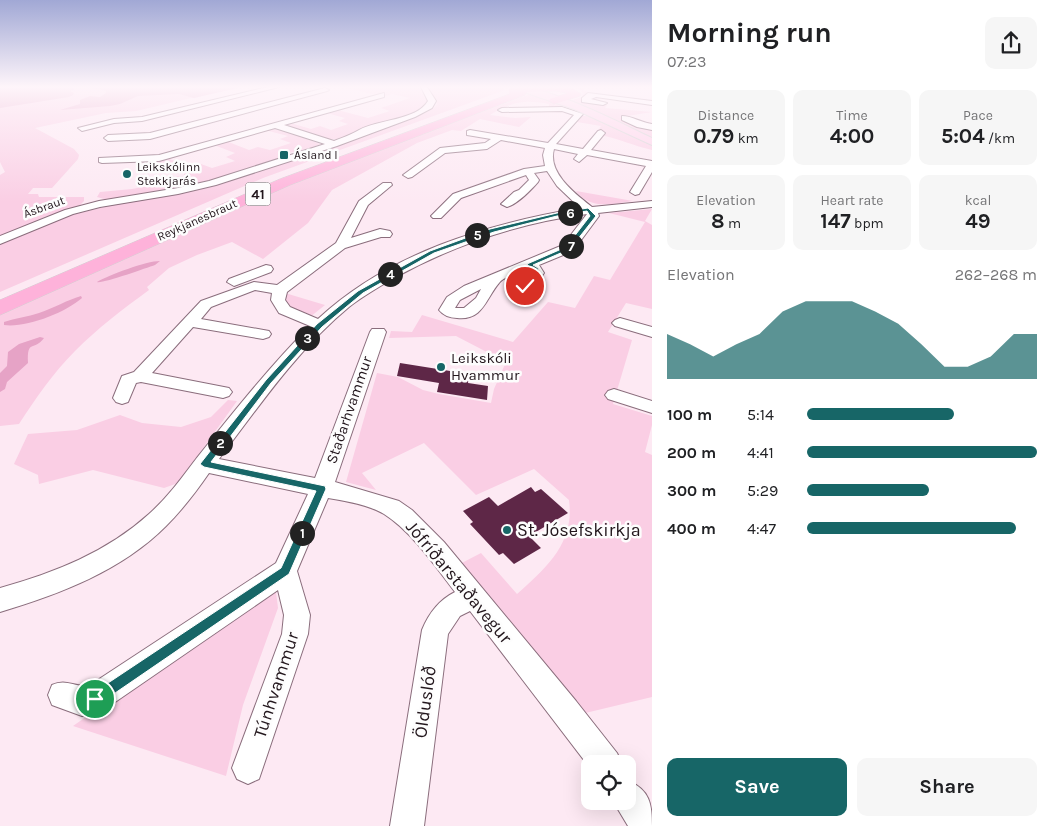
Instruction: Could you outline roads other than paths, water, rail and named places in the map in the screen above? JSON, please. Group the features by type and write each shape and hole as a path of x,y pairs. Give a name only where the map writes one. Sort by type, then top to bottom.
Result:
{"highway":[{"name":"Reykjanesbraut","path":"0,298 218,202 273,180 439,126"},
{"name":"Reykjanesbraut","path":"0,308 285,182 446,126"}],"main road":[{"path":"616,126 652,142"}],"street":[{"path":"82,128 92,126"},
{"path":"108,138 150,136 208,126"},
{"path":"229,126 260,139"},
{"path":"102,160 159,158 274,126"},
{"path":"278,126 331,143"},
{"name":"Ásbraut","path":"0,240 97,199 195,188 382,126"},
{"path":"493,280 529,265 555,257 576,240 593,216 562,186 550,168 548,153 551,145 569,126"},
{"path":"470,133 551,145 652,164 635,192"},
{"path":"576,162 601,133"},
{"path":"408,175 443,150 485,149 498,137"},
{"path":"195,140 208,144"},
{"path":"463,156 473,148"},
{"path":"190,150 204,156"},
{"path":"123,160 128,151"},
{"path":"437,216 457,196 528,171 550,168"},
{"path":"508,204 531,186 534,180 528,171"},
{"path":"341,245 363,203 387,185"},
{"path":"0,600 27,593 68,578 117,550 147,530 189,486 269,381 320,325 360,292 432,252 492,230 557,215 652,204"},
{"path":"320,325 284,310 278,300 280,290 341,245 380,233 386,234"},
{"path":"525,286 537,273 536,269 529,265"},
{"path":"218,300 215,295 222,287 266,269"},
{"path":"122,398 128,380 140,376 206,304 254,286 280,290"},
{"path":"190,322 263,334"},
{"path":"620,323 652,332"},
{"name":"Staðarhvammur","path":"322,489 378,332"},
{"path":"140,376 223,392"},
{"path":"614,395 652,407"},
{"name":"Jófríðarstaðavegur","path":"204,464 322,489 374,501 391,507 404,517 436,549 599,755"},
{"path":"62,695 82,701 95,699 285,571 322,489"},
{"name":"Túnhvammur","path":"248,768 295,634 297,615 285,571"},
{"name":"Ölduslóð","path":"408,826 435,630 452,607 473,596"},
{"path":"636,809 647,826"}],"place":[{"name":"Ásland I","path":"284,155"},
{"name":"Leikskólinn Stekkjarás","path":"127,174"},
{"name":"Leikskóli Hvammur","path":"441,367"},
{"name":"St. Jósefskirkja","path":"507,530"}]}
